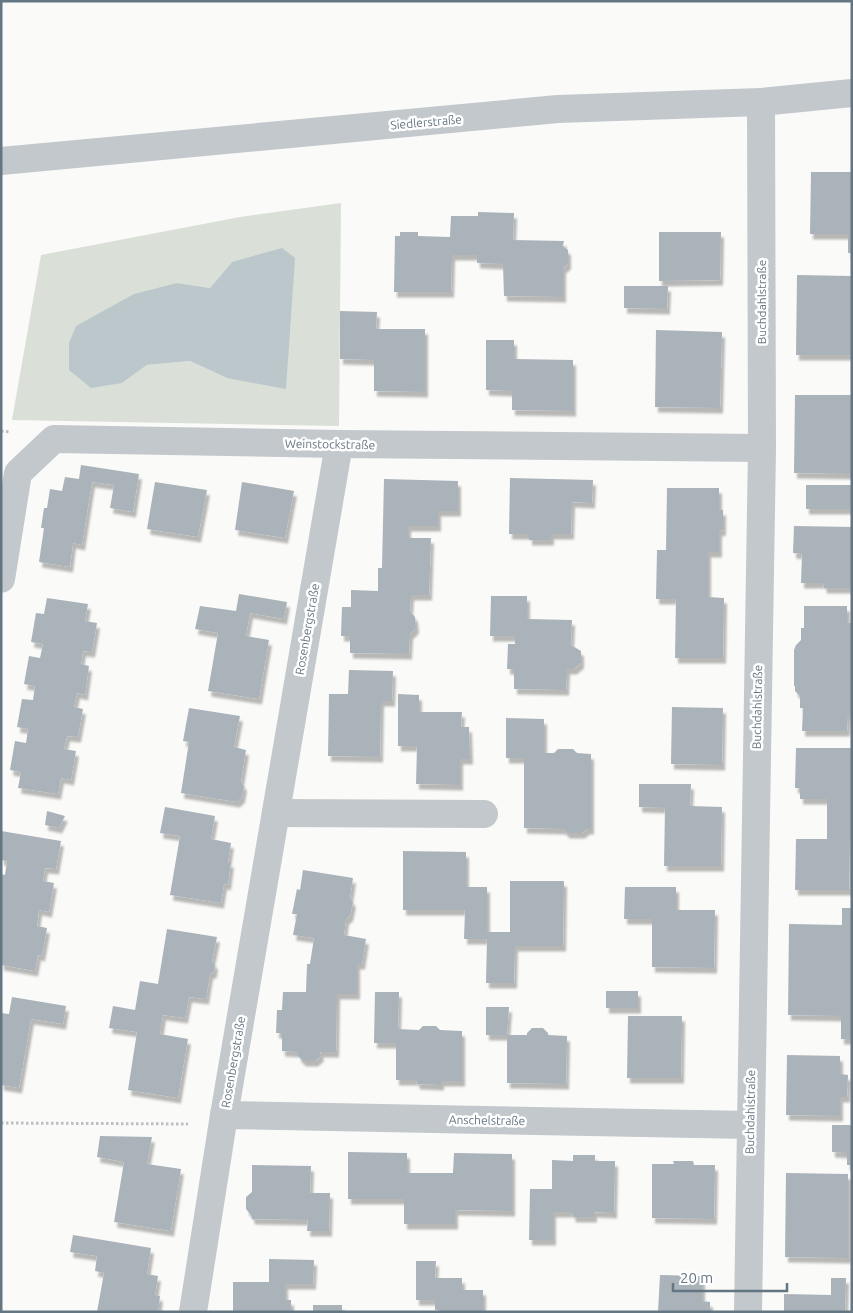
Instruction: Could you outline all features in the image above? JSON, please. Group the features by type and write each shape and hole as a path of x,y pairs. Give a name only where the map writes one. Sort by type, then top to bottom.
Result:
{"street":[{"name":"Siedlerstraße","path":"1,161 558,109 761,102 852,93"},
{"name":"Buchdahlstraße","path":"748,1312 762,448 761,102"},
{"name":"Weinstockstraße","path":"1,579 18,472 54,439 762,448"},
{"name":"Rosenbergstraße","path":"193,1312 339,444"},
{"path":"276,813 484,814"},
{"name":"Anschelstraße","path":"224,1120 750,1125"}],"path":[{"path":"1,1123 224,1120"}],"shaded area":[{"path":"341,203 339,426 12,420 41,255 240,217","holes":["232,262 227,378 190,361 147,365 122,383 177,283 210,288"]},
{"path":"282,248 295,258 286,389 227,378 190,361 147,365 122,383 91,388 69,370 69,343 76,326 134,294 177,283 210,288 232,262"}],"building":[{"path":"811,172 852,172 852,253 848,253 848,234 810,234"},
{"path":"478,212 514,213 513,240 564,241 563,246 568,250 568,264 563,268 563,297 504,296 503,264 477,263 477,255 452,255 451,292 394,292 395,236 400,236 400,232 418,232 418,236 450,237 451,216 478,216"},
{"path":"659,232 721,232 720,280 659,281"},
{"path":"797,275 852,276 852,355 796,355"},
{"path":"624,286 668,286 667,309 624,308"},
{"path":"340,311 377,312 376,329 425,329 425,392 374,391 374,360 340,359"},
{"path":"656,330 722,332 720,408 655,407"},
{"path":"486,340 514,340 514,359 573,360 573,411 512,410 512,391 486,390"},
{"path":"795,395 852,395 852,474 794,473"},
{"path":"81,465 139,474 133,512 110,508 114,485 92,482 82,545 73,543 70,567 39,562 44,528 41,528 44,508 47,508 50,489 62,491 65,477 79,479"},
{"path":"510,478 593,480 592,503 572,502 571,534 551,534 551,540 529,540 529,534 509,534"},
{"path":"384,479 458,481 458,511 438,511 438,526 408,526 408,538 431,538 429,595 411,595 410,611 415,617 416,628 410,634 409,654 350,653 350,636 341,636 342,607 351,607 351,590 378,591 378,568 382,568"},
{"path":"155,482 207,490 198,537 147,529"},
{"path":"242,482 294,491 285,538 235,530"},
{"path":"806,485 852,485 852,509 806,509"},
{"path":"667,488 719,488 719,510 723,510 723,530 719,531 719,552 708,552 708,597 724,598 723,658 675,658 676,599 656,599 657,550 666,550"},
{"path":"794,526 852,527 852,588 824,588 823,583 801,583 802,554 793,553"},
{"path":"239,594 287,602 284,619 250,613 246,636 269,640 259,699 208,691 218,633 195,629 200,606 236,611"},
{"path":"491,596 527,596 527,619 572,620 571,645 581,651 581,663 574,669 567,669 566,690 514,689 514,669 507,669 508,644 515,644 515,636 490,636"},
{"path":"47,598 88,604 85,621 97,623 92,652 83,651 81,664 89,666 85,695 77,693 74,707 83,709 78,737 67,736 64,749 76,751 71,780 61,778 58,794 18,788 21,772 10,770 15,741 26,743 28,729 17,727 22,699 33,700 35,686 24,684 29,656 40,658 43,644 31,642 36,613 44,614"},
{"path":"804,606 847,606 847,623 852,623 852,715 848,715 847,731 802,731 803,708 800,708 800,696 795,691 794,686 794,650 801,640 801,628 804,628"},
{"path":"349,670 393,671 392,701 381,701 380,757 328,756 329,694 348,694"},
{"path":"398,694 419,695 419,712 462,712 461,727 469,727 470,759 460,759 460,785 416,784 417,746 398,746"},
{"path":"672,707 723,708 722,765 671,764"},
{"path":"189,708 240,716 234,747 246,750 241,781 244,786 242,797 237,802 181,793 189,742 183,741"},
{"path":"506,718 544,719 544,753 554,753 558,749 573,749 577,753 591,754 591,829 587,829 582,833 567,833 563,829 524,828 524,758 506,758"},
{"path":"796,748 852,748 852,841 850,841 849,890 795,890 796,839 827,839 827,799 800,799 800,788 795,788"},
{"path":"639,784 691,784 690,806 722,807 721,866 664,866 665,808 639,807"},
{"path":"165,807 215,816 211,839 231,843 228,862 231,862 228,885 224,884 221,903 170,895 180,836 160,833"},
{"path":"47,811 65,816 59,828 45,825"},
{"path":"1,831 61,841 56,869 45,868 43,881 54,883 49,912 39,910 37,926 47,928 42,956 38,955 35,971 1,965 1,874 5,875 7,861 1,860"},
{"path":"403,851 466,852 466,887 487,887 487,932 510,932 510,881 564,881 563,946 515,946 514,983 486,983 487,939 464,939 465,910 403,910"},
{"path":"303,870 353,878 350,898 353,902 350,916 346,919 344,935 366,939 362,964 357,964 357,994 337,994 336,1052 320,1052 321,1056 315,1061 303,1061 298,1056 298,1052 282,1051 282,1033 276,1033 277,1010 282,1010 283,992 306,992 307,964 310,964 314,938 293,935 297,914 292,914 297,889 300,890"},
{"path":"625,887 676,887 676,910 715,910 714,968 652,967 652,919 624,919"},
{"path":"842,908 852,908 852,1039 841,1039 841,1016 788,1015 789,924 842,925"},
{"path":"167,929 217,937 212,961 215,964 214,972 210,974 206,999 189,997 185,1018 163,1015 160,1034 188,1039 178,1098 128,1090 137,1032 109,1028 113,1006 135,1010 140,981 158,984"},
{"path":"606,991 638,991 638,1008 606,1008"},
{"path":"375,992 399,992 398,1029 419,1030 423,1026 436,1026 440,1030 462,1031 462,1081 441,1081 441,1085 417,1084 416,1080 396,1080 396,1043 374,1043"},
{"path":"12,997 66,1006 63,1024 31,1019 19,1088 1,1085 1,1013 9,1014"},
{"path":"486,1007 509,1007 507,1035 486,1035"},
{"path":"628,1016 682,1016 681,1078 627,1078"},
{"path":"532,1028 543,1028 548,1035 567,1036 566,1084 507,1083 507,1035 527,1035"},
{"path":"787,1055 840,1056 840,1074 848,1075 847,1097 840,1097 840,1116 786,1115"},
{"path":"832,1125 852,1125 852,1165 847,1165 847,1153 832,1152"},
{"path":"100,1136 152,1137 147,1164 181,1169 171,1231 114,1222 124,1162 97,1157"},
{"path":"348,1152 407,1153 407,1173 453,1173 454,1153 512,1154 512,1211 455,1210 455,1224 404,1224 404,1199 348,1199"},
{"path":"573,1155 595,1155 595,1161 615,1161 614,1213 594,1212 594,1217 573,1217 572,1212 553,1212 553,1240 529,1240 530,1189 552,1189 552,1160 573,1161"},
{"path":"673,1161 693,1161 694,1165 715,1165 714,1219 652,1218 652,1164 674,1164"},
{"path":"252,1165 311,1166 310,1193 330,1193 329,1231 307,1231 308,1220 252,1219 246,1209 246,1197 252,1192"},
{"path":"786,1173 848,1174 848,1258 785,1257"},
{"path":"73,1235 151,1248 147,1274 158,1276 155,1295 160,1296 158,1312 97,1312 104,1273 95,1271 97,1256 70,1252"},
{"path":"269,1259 314,1260 313,1284 285,1284 285,1300 291,1300 291,1312 233,1312 233,1282 269,1282"},
{"path":"416,1261 436,1261 435,1278 462,1278 462,1290 483,1290 483,1312 441,1312 441,1310 435,1310 435,1300 416,1300"},
{"path":"660,1275 702,1276 702,1301 710,1302 710,1312 658,1312"},
{"path":"831,1278 846,1278 845,1312 784,1312 784,1294 831,1295"},
{"path":"313,1305 342,1305 342,1312 313,1312"}]}
